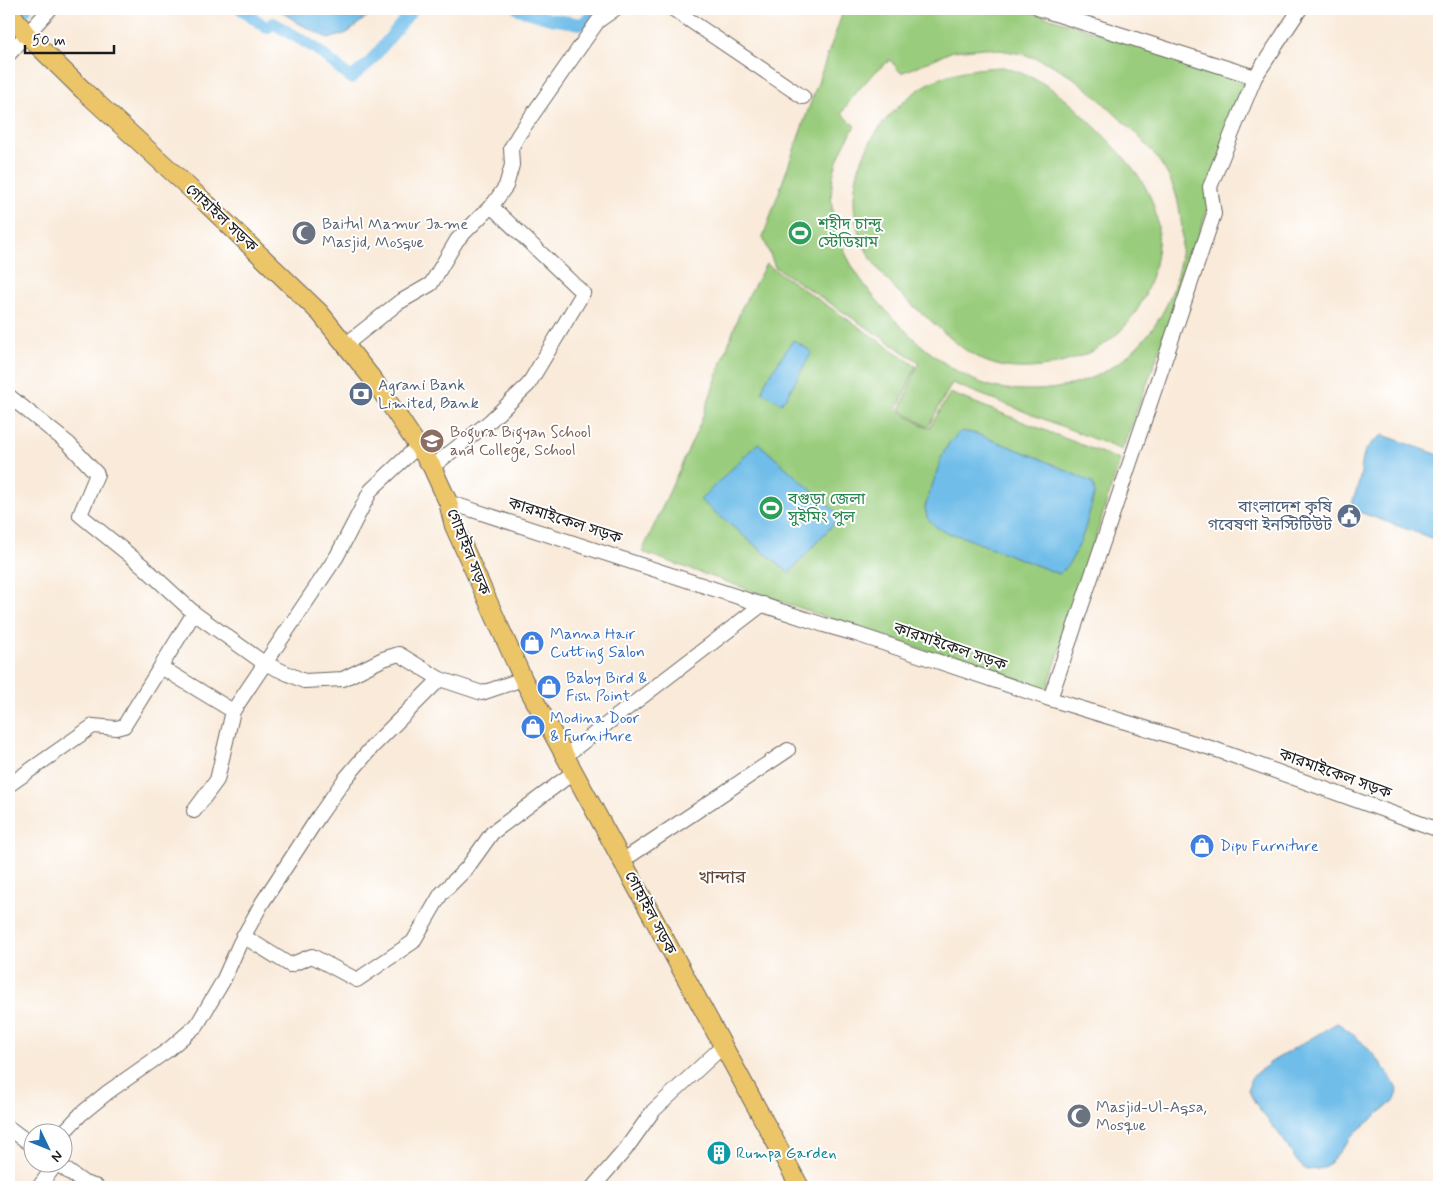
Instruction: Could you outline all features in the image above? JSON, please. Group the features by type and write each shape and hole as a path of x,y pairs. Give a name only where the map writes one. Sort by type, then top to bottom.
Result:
{"main road":[{"name":"গোহাইল সড়ক","path":"17,21 84,91 320,313 375,382 418,446 432,467 448,502 454,526 523,679 800,1187"}],"street":[{"path":"9,54 17,21 50,9"},
{"path":"345,345 398,303 431,284 457,240 491,206 506,186 512,165 512,148 519,134 598,21 615,9"},
{"path":"673,9 803,97"},
{"path":"1040,9 1255,77"},
{"path":"1050,699 1214,214 1210,187 1255,77 1300,9"},
{"path":"432,467 489,422 528,385 583,293 491,206"},
{"path":"9,396 68,444 96,474 80,515 143,566 194,613 264,663 304,681 343,679 382,659 399,654 440,679 482,693 523,679"},
{"path":"194,811 217,780 233,711 337,556 371,490 418,446"},
{"name":"কারমাইকেল সড়ক","path":"448,502 1050,699 1217,750 1439,830"},
{"path":"565,756 764,604"},
{"path":"9,785 93,726 116,728 124,726 194,613"},
{"path":"169,672 233,711"},
{"path":"72,1125 95,1103 140,1068 168,1050 197,1025 223,981 243,936 272,888 345,779 373,746 440,679"},
{"path":"622,861 788,750"},
{"path":"243,936 290,965 312,956 358,980 413,942 440,894 467,868 492,833 574,772"},
{"path":"593,1187 625,1150 653,1111 722,1047"},
{"path":"9,1128 22,1138"},
{"path":"40,1187 50,1174"},
{"path":"72,1174 84,1182 97,1187"}],"green space":[{"name":"শহীদ চান্দু স্টেডিয়াম","path":"844,9 1021,9 1250,79 1171,320 1122,450 952,383 928,427 900,410 919,362 775,267 763,237","holes":["984,48 1006,51 1041,60 1056,67 1084,86 1134,132 1152,152 1167,173 1177,198 1182,233 1179,267 1169,300 1152,328 1130,353 1103,372 1071,385 1035,390 1012,390 995,387 973,380 942,361 899,325 863,282 843,248 836,230 832,211 831,192 834,173 842,150 855,126 842,113 869,78 890,60 901,73 953,51"]},
{"path":"1003,67 1017,71 1052,89 1092,124 1128,162 1141,180 1151,199 1157,219 1158,240 1155,265 1142,302 1131,319 1117,335 1099,347 1079,357 1041,367 1015,368 990,363 973,355 951,339 900,294 874,263 863,244 857,225 854,205 855,186 867,148 878,130 904,101 916,91 942,77 970,70"},
{"path":"766,264 916,366 897,410 929,429 950,393 1120,460 1047,690 834,620 642,552 700,424 741,309"}],"water":[{"path":"278,9 376,9 347,33 329,39 298,23"},
{"path":"793,340 812,352 786,398 781,403 762,392 765,382"},
{"path":"961,431 977,434 1039,458 1093,483 1095,493 1078,547 1067,566 1059,574 963,537 945,532 936,527 927,518 925,507 942,456 949,443"},
{"path":"1383,435 1439,455 1439,538 1434,539 1351,509 1366,450"},
{"name":"বগুড়া জেলা সুইমিং পুল","path":"758,443 841,516 789,573 700,500"},
{"path":"1337,1023 1346,1028 1364,1044 1381,1063 1398,1092 1395,1100 1356,1132 1329,1164 1319,1169 1306,1170 1295,1158 1248,1090 1251,1078 1271,1062"}],"waterway":[{"path":"9,28 26,9"},
{"path":"241,9 267,28 273,23 315,48 351,78 370,62 413,9"},
{"path":"518,9 550,19 581,24 603,9"}],"place":[{"name":"Baitul Mamur Jame Masjid, Mosque","path":"304,233"},
{"name":"শহীদ চান্দু স্টেডিয়াম","path":"800,233"},
{"name":"Agrani Bank Limited, Bank","path":"361,394"},
{"name":"Bogura Bigyan School and College, School","path":"432,441"},
{"name":"বগুড়া জেলা সুইমিং পুল","path":"771,508"},
{"name":"বাংলাদেশ কৃষি গবেষণা ইনস্টিটিউট","path":"1349,516"},
{"name":"Manna Hair Cutting Salon","path":"532,643"},
{"name":"Baby Bird & Fish Point","path":"549,687"},
{"name":"Modina Door & Furniture","path":"533,727"},
{"name":"Dipu Furniture","path":"1202,846"},
{"name":"Masjid-Ul-Aqsa, Mosque","path":"1079,1116"},
{"name":"Rumpa Garden","path":"719,1153"}],"district":[{"name":"খান্দার","path":"722,878"}]}
